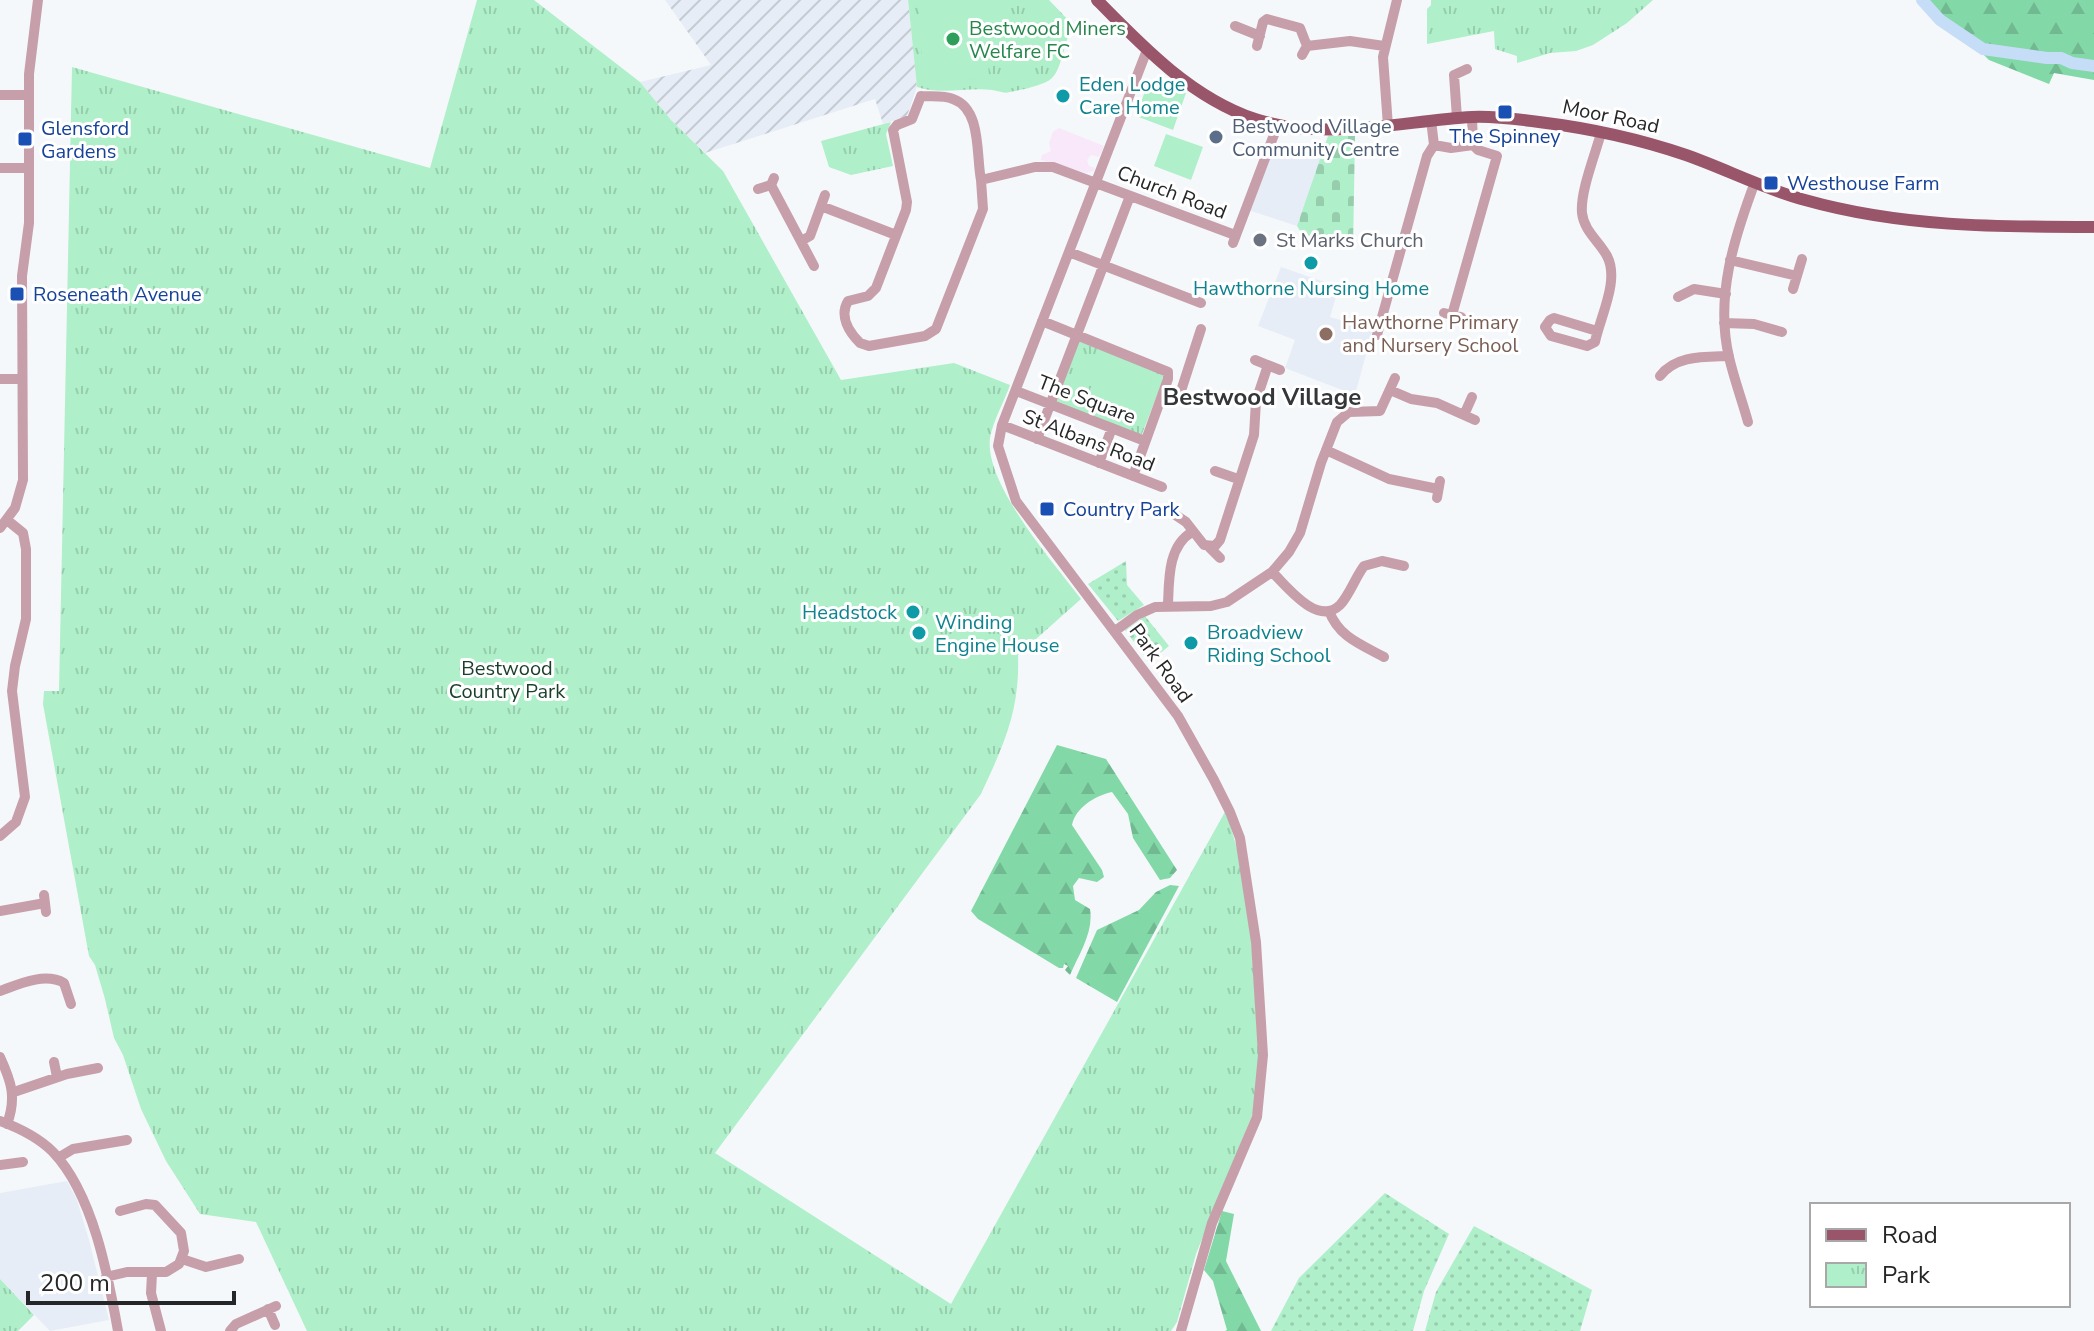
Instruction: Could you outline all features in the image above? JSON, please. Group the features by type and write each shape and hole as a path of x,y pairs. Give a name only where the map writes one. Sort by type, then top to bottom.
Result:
{"main road":[{"name":"Moor Road","path":"1097,0 1147,50 1185,80 1223,105 1276,124 1317,128 1388,126 1472,117 1540,122 1601,133 1687,156 1815,203 1909,222 1981,227 2094,227"}],"street":[{"path":"0,836 16,822 25,797 6,692 26,619 26,549 23,533 4,524 18,501 23,480 22,276 29,223 30,61 38,0"},
{"path":"1388,126 1383,57 1397,0"},
{"path":"1235,26 1259,41 1263,22 1267,19 1300,28 1304,50 1350,41 1384,46"},
{"name":"Park Road","path":"1147,50 1002,425 998,446 1016,501 1178,716 1230,812 1240,838 1256,942 1263,1055 1257,1117 1212,1223 1181,1331"},
{"path":"1457,118 1454,75 1467,69"},
{"path":"0,95 29,95"},
{"path":"921,96 953,99 968,110 975,133 983,209 936,329 925,336 865,345 856,340 843,316 844,310 848,301 868,296 876,288 896,235 907,202 893,130 915,116 921,96"},
{"path":"1452,315 1498,153 1478,150 1473,145 1472,117"},
{"path":"1377,335 1427,156 1434,145 1431,120"},
{"name":"Church Road","path":"981,180 1047,166 1234,239 1276,124"},
{"path":"1597,331 1554,318 1545,327 1551,336 1587,346 1595,342 1611,282 1611,270 1607,256 1585,226 1582,212 1601,133"},
{"path":"1434,145 1451,148 1473,145"},
{"path":"0,168 29,168"},
{"path":"758,189 772,181 814,266"},
{"path":"1748,422 1729,356 1724,323 1735,236 1755,182"},
{"path":"1037,439 1130,196"},
{"path":"801,241 810,236 823,200 896,235"},
{"path":"1069,252 1201,303"},
{"path":"1793,289 1802,259"},
{"path":"1730,260 1797,276"},
{"path":"1678,297 1689,286 1726,294"},
{"name":"The Square","path":"1042,321 1165,369 1168,379 1133,476"},
{"path":"1724,323 1744,322 1768,332 1782,332"},
{"path":"1162,397 1170,399 1180,394 1200,344 1201,329"},
{"path":"1660,376 1667,360 1729,356"},
{"path":"1255,360 1280,370"},
{"path":"1209,547 1220,540 1254,432 1256,401 1268,365"},
{"path":"1115,631 1146,610 1168,605 1221,604 1236,598 1272,572 1300,533 1326,450 1342,416 1356,411 1380,411 1395,378"},
{"path":"0,379 22,379"},
{"path":"1390,390 1411,399 1437,403 1475,420"},
{"name":"The Square","path":"1016,391 1145,441"},
{"path":"1464,415 1472,397"},
{"name":"St Albans Road","path":"1002,425 1162,487"},
{"path":"1099,463 1112,428"},
{"path":"1326,450 1389,479 1438,489"},
{"path":"1215,471 1238,479"},
{"path":"1174,514 1183,519 1192,532 1220,558"},
{"path":"1168,605 1165,578 1176,546 1192,532"},
{"path":"1272,572 1313,609 1329,611 1341,604 1364,566 1376,562 1399,562"},
{"path":"1329,611 1334,626 1341,632 1384,657"},
{"path":"0,911 45,903"},
{"path":"38,965 41,979"},
{"path":"0,991 41,979 60,980 67,988 67,999"},
{"path":"0,1057 14,1092 13,1110 4,1122 34,1137 58,1158 83,1201 106,1277 118,1331"},
{"path":"54,1062 57,1077"},
{"path":"14,1092 92,1066"},
{"path":"58,1158 73,1149 123,1140 121,1154"},
{"path":"0,1165 19,1162 17,1176"},
{"path":"106,1277 127,1272 152,1274 171,1270 182,1259 185,1246 181,1233 157,1201 125,1207"},
{"path":"182,1259 201,1267 233,1258"},
{"path":"152,1274 151,1293 158,1328"},
{"path":"230,1331 236,1324 272,1308 275,1325"}],"shaded area":[{"path":"665,0 908,0 917,87 907,116 883,124 875,99 705,153 671,120 640,82 711,65"},
{"path":"1059,128 1104,146 1099,157 1091,155 1087,160 1089,166 1095,168 1094,171 1086,173 1041,160 1042,155 1051,151 1049,143 1053,132"},
{"path":"1272,150 1323,155 1297,226 1248,210"},
{"name":"Hawthorne Primary and Nursery School","path":"1281,267 1339,287 1330,317 1373,329 1355,395 1285,368 1295,340 1258,326"},
{"path":"67,1181 77,1200 109,1320 50,1331 0,1279 0,1193"}],"green space":[{"name":"Bestwood Country Park","path":"477,0 534,0 640,82 671,120 723,171 841,380 954,363 1010,385 990,438 991,457 1009,500 1081,599 1018,655 1016,693 1009,727 981,794 715,1153 951,1304 1226,810 1241,863 1250,921 1259,1057 1253,1113 1196,1254 1177,1322 1171,1331 307,1331 256,1222 200,1214 166,1161 141,1109 114,1038 95,965 89,956 43,704 44,691 59,691 72,67 430,168"},
{"path":"908,0 1049,0 1073,25 1055,74 1044,83 1006,93 983,89 926,89 917,87"},
{"name":"Bestwood Miners Welfare FC","path":"918,0 984,0 989,78 923,82"},
{"path":"1431,0 1653,0 1627,23 1593,45 1517,63 1517,56 1495,49 1494,31 1427,44 1427,9"},
{"path":"1928,0 2094,0 2094,80 2054,73 2049,84 1989,60"},
{"path":"1149,80 1186,93 1173,130 1136,116"},
{"path":"891,122 886,134 893,166 851,175 829,167 821,141"},
{"path":"1166,134 1203,147 1191,180 1154,166"},
{"path":"1328,136 1355,136 1353,248 1302,234 1297,226"},
{"path":"1078,341 1162,373 1164,377 1142,434 1056,404"},
{"path":"1101,360 1152,378 1138,418 1086,400"},
{"path":"1126,561 1127,585 1144,605 1118,621 1088,584"},
{"path":"1145,616 1169,646 1149,662 1125,630"},
{"path":"1057,745 1106,759 1177,870 1170,878 1160,880 1133,838 1128,814 1112,792 1093,799 1082,808 1072,825 1104,877 1097,882 1079,878 1073,886 1075,900 1090,909 1091,918 1085,943 1070,975 1065,970 1068,966 1064,964 1063,968 1059,968 978,919 971,911"},
{"path":"1170,885 1179,886 1117,1002 1076,978 1097,930 1139,910 1156,892"},
{"path":"1385,1193 1449,1234 1424,1291 1413,1331 1271,1331 1299,1278"},
{"path":"1222,1211 1234,1214 1226,1261 1261,1331 1225,1331 1213,1281 1204,1270"},
{"path":"1474,1226 1592,1290 1580,1331 1425,1331 1436,1292"},
{"path":"0,1279 34,1315 18,1331 0,1331"}],"waterway":[{"path":"1922,0 1940,20 1983,49 2061,58 2094,66"}],"place":[{"name":"Bestwood Miners Welfare FC","path":"953,39"},
{"name":"Eden Lodge Care Home","path":"1063,96"},
{"name":"The Spinney","path":"1505,112"},
{"name":"Bestwood Village Community Centre","path":"1216,137"},
{"name":"Glensford Gardens","path":"25,139"},
{"name":"Westhouse Farm","path":"1771,183"},
{"name":"St Marks Church","path":"1260,240"},
{"name":"Hawthorne Nursing Home","path":"1311,263"},
{"name":"Roseneath Avenue","path":"17,294"},
{"name":"Hawthorne Primary and Nursery School","path":"1326,334"},
{"name":"Country Park","path":"1047,509"},
{"name":"Headstock","path":"913,612"},
{"name":"Winding Engine House","path":"919,633"},
{"name":"Broadview Riding School","path":"1191,643"}],"district":[{"name":"Bestwood Village","path":"1262,397"}]}
